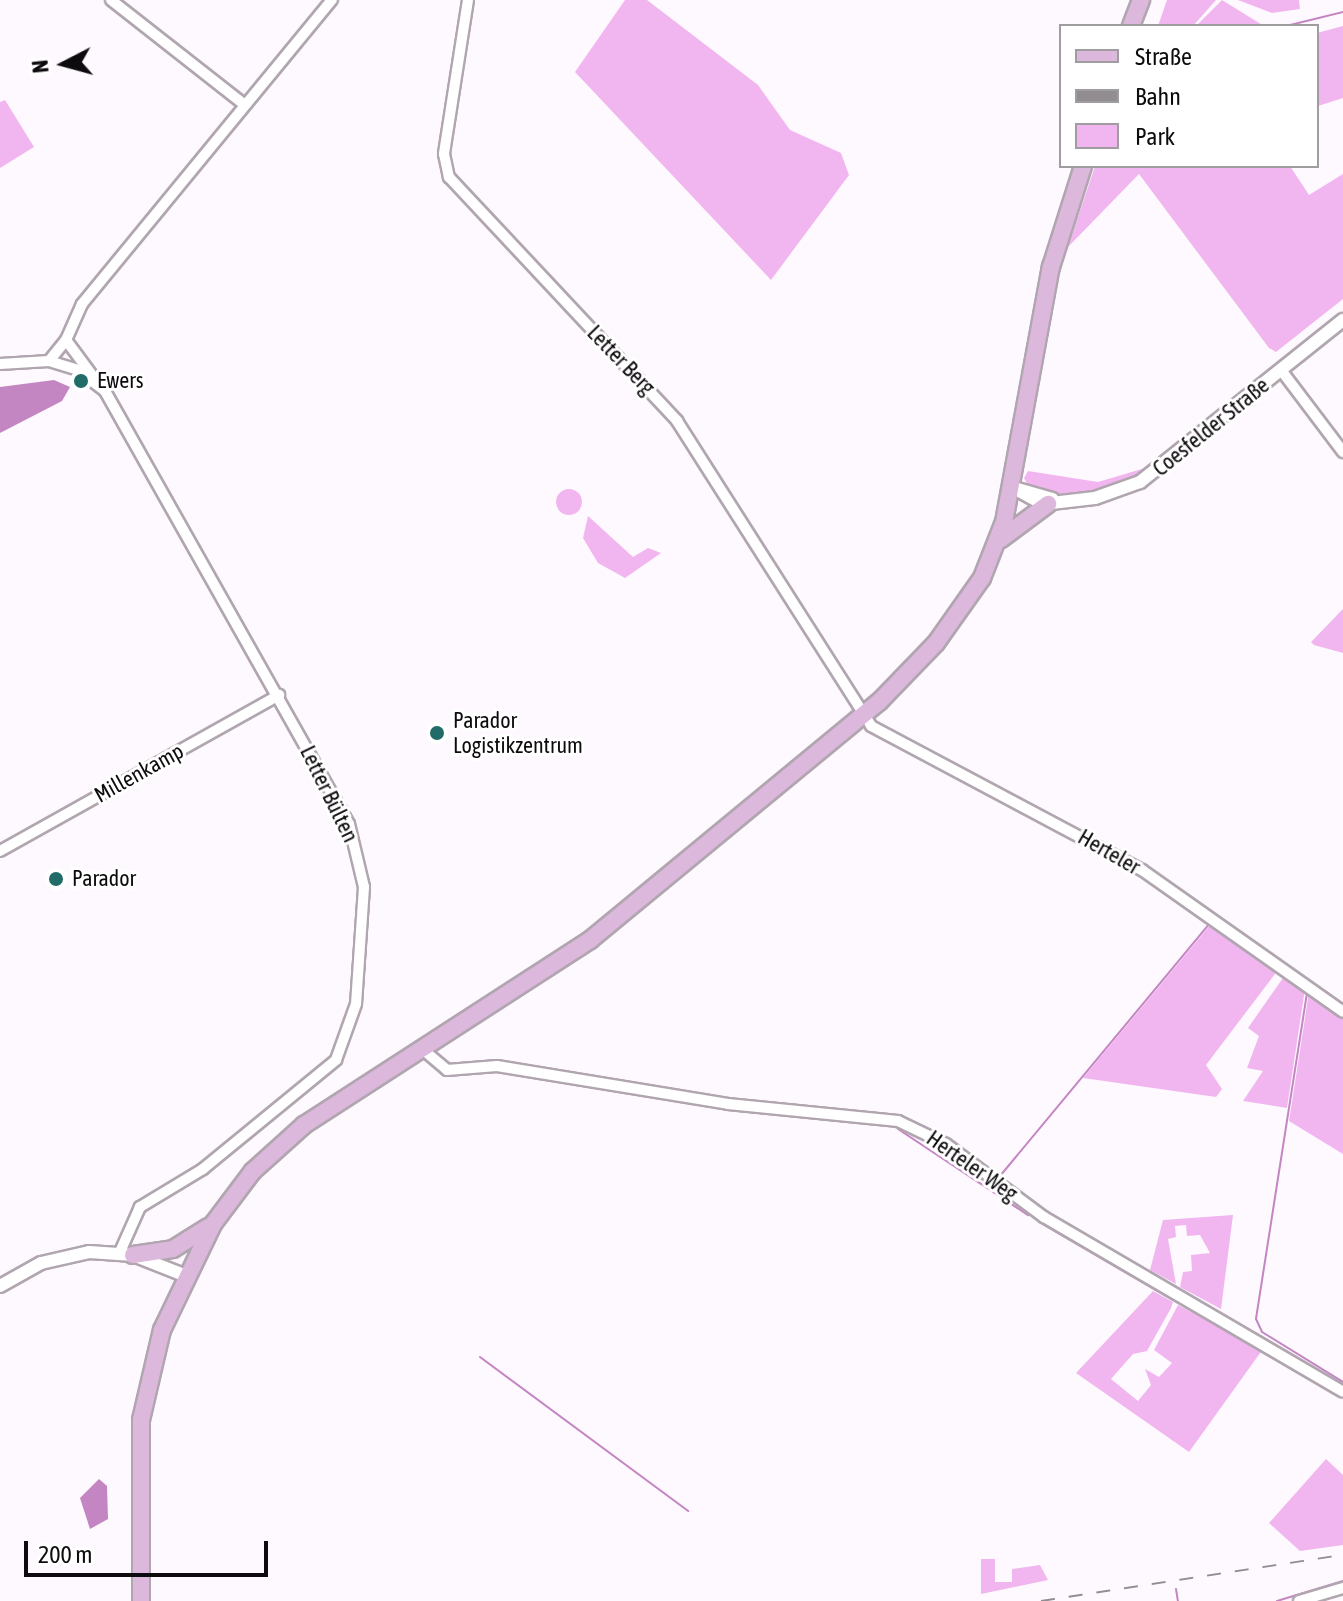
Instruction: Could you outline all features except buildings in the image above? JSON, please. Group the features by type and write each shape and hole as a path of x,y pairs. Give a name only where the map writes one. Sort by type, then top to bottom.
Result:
{"main road":[{"path":"1132,24 1141,0"},
{"path":"141,1601 141,1420 184,1275 213,1224 298,1130 590,940 862,716 944,633 995,546 1014,488 1050,276 1082,168"},
{"path":"995,546 1025,515 1056,502"},
{"path":"126,1254 173,1249 213,1224"}],"street":[{"path":"111,0 245,105"},
{"path":"49,361 66,340 82,304 332,0"},
{"name":"Letter Berg","path":"468,0 444,154 449,177 677,421 862,716"},
{"name":"Coesfelder Straße","path":"1014,488 1056,502 1105,495 1150,476 1343,320"},
{"path":"66,340 99,386"},
{"path":"0,364 49,361 99,386"},
{"path":"1281,370 1343,452"},
{"name":"Letter Bülten","path":"99,386 279,695 359,856 365,924 353,1026 324,1074 131,1215 126,1254"},
{"name":"Millenkamp","path":"0,851 279,695"},
{"name":"Herteler","path":"862,716 1142,870 1343,1012"},
{"name":"Herteler Weg","path":"421,1048 447,1070 497,1066 728,1104 898,1121 946,1144 1044,1217 1343,1392"},
{"path":"0,1286 58,1257 126,1254 184,1275"},
{"path":"1299,1601 1343,1588"}],"green space":[{"path":"625,0 647,0 758,85 790,130 841,153 849,175 771,280 575,72"},
{"path":"1167,0 1216,0 1195,24 1159,24"},
{"path":"1222,0 1261,24 1198,24"},
{"path":"1238,0 1299,0 1300,9 1272,13"},
{"path":"1343,26 1343,98 1319,106 1319,32"},
{"path":"5,100 34,147 0,168 0,102"},
{"path":"1094,168 1291,168 1309,195 1343,174 1343,299 1276,352 1269,348 1139,174 1068,247"},
{"path":"1152,466 1137,478 1084,495 1051,495 1030,489 1024,478 1028,471 1098,482"},
{"path":"569,489 578,493 582,502 578,511 569,515 560,511 556,502 560,493"},
{"path":"588,516 633,557 648,548 661,553 625,578 598,563 583,538"},
{"path":"1343,609 1343,653 1314,645 1311,642"},
{"path":"1211,924 1278,970 1206,1065 1222,1089 1216,1097 1083,1078"},
{"path":"1285,975 1305,989 1287,1108 1243,1101 1263,1071 1247,1068 1259,1036 1248,1028"},
{"path":"1309,992 1343,1016 1343,1154 1289,1121"},
{"path":"1233,1215 1221,1309 1180,1287 1183,1272 1192,1271 1191,1255 1210,1253 1200,1235 1187,1236 1186,1225 1175,1226 1176,1237 1168,1239 1176,1284 1150,1270 1163,1220"},
{"path":"1153,1291 1173,1302 1171,1308 1147,1351 1133,1354 1111,1379 1138,1401 1151,1385 1145,1369 1159,1377 1172,1363 1154,1350 1178,1305 1263,1349 1189,1452 1076,1373"},
{"path":"1326,1459 1343,1475 1343,1545 1300,1551 1269,1523"},
{"path":"981,1559 995,1559 995,1582 1012,1582 1012,1569 1040,1565 1048,1580 981,1594"}],"shaded area":[{"path":"54,380 70,387 62,401 0,433 0,387"},
{"path":"99,1479 107,1486 108,1519 90,1529 80,1498"}],"waterway":[{"path":"1294,24 1343,12"},
{"path":"1000,1176 1209,924"},
{"path":"1246,937 1305,978"},
{"path":"1307,993 1256,1319 1262,1332 1343,1382"},
{"path":"898,1129 1028,1215"},
{"path":"1039,1222 1173,1300"},
{"path":"1180,1303 1210,1320"},
{"path":"480,1357 688,1511"},
{"path":"1277,1601 1343,1581"},
{"path":"1176,1589 1178,1601"}],"railway":[{"path":"1041,1601 1343,1555"}],"place":[{"name":"Ewers","path":"81,381"},
{"name":"Parador Logistikzentrum","path":"437,733"},
{"name":"Parador","path":"56,879"}]}
